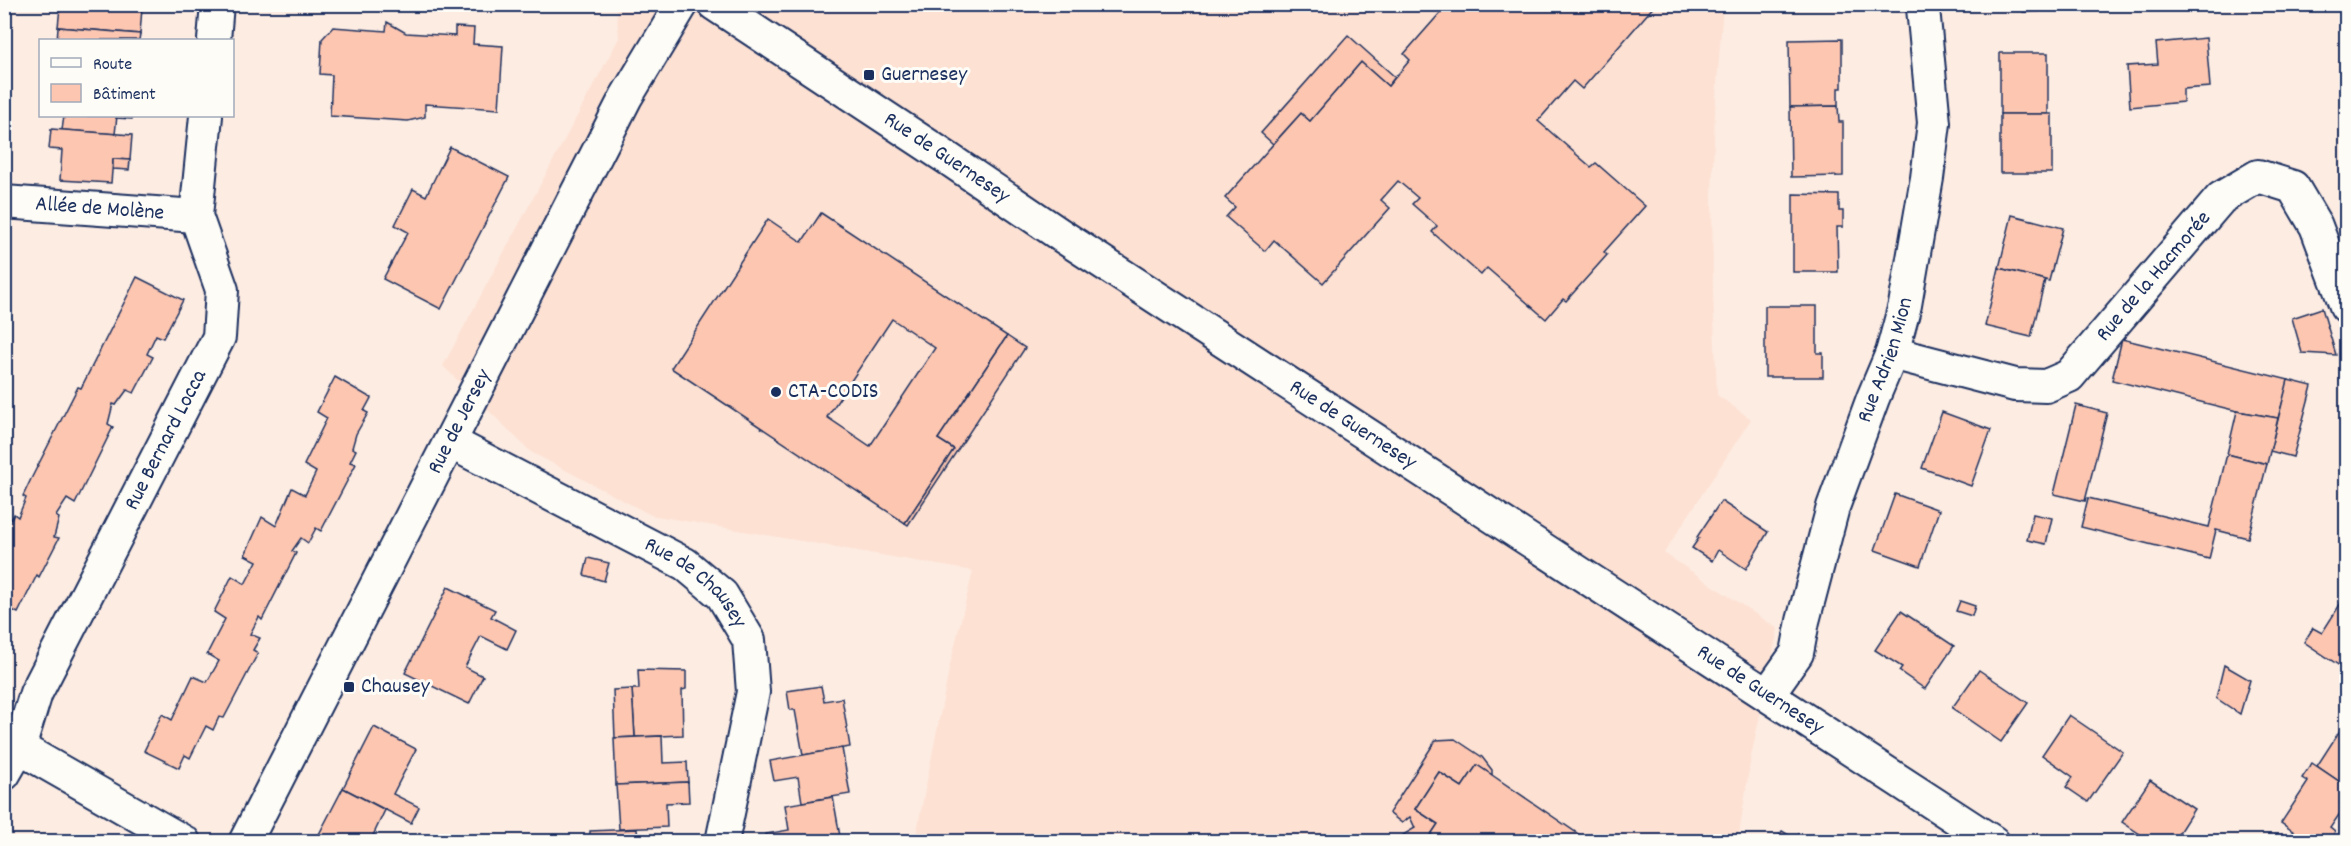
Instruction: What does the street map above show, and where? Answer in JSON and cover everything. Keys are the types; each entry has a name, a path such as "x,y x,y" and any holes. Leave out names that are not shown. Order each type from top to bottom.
{"street":[{"path":"214,39 217,4"},
{"name":"Rue de Jersey","path":"245,842 626,97 682,4"},
{"name":"Rue de Guernesey","path":"714,4 1062,236 1993,842"},
{"name":"Rue Adrien Mion","path":"1768,694 1797,654 1803,621 1833,507 1892,353 1905,305 1934,123 1923,8"},
{"name":"Rue Bernard Locca","path":"9,754 36,693 219,337 222,290 196,216 206,117"},
{"name":"Rue de la Hacmorée","path":"1892,353 2015,385 2046,386 2069,376 2221,198 2259,176 2293,187 2316,226 2346,306"},
{"name":"Allée de Molène","path":"4,202 196,216"},
{"name":"Rue de Chausey","path":"450,442 685,564 722,595 749,640 753,692 722,842"},
{"path":"9,754 184,842"}],"shaded area":[{"path":"616,5 1723,5 1715,110 1712,194 1717,395 1751,419 1664,553 1778,629 1751,757 1738,841 915,841 950,665 973,571 651,515 531,452 443,366 619,38"}],"building":[{"path":"73,4 126,4 125,7 142,8 140,34 58,27 60,7 73,8"},
{"path":"126,4 142,4 142,8 125,7"},
{"path":"1448,4 1656,4 1582,89 1573,81 1538,121 1591,167 1596,163 1645,206 1604,252 1607,255 1566,301 1563,299 1546,319 1487,268 1481,275 1432,232 1437,226 1412,204 1418,198 1398,181 1381,200 1390,208 1323,283 1274,240 1265,251 1226,217 1235,207 1225,198 1301,113 1310,121 1361,62 1388,86 1410,60 1404,54"},
{"path":"2022,4 2067,4 2067,10 2023,12"},
{"path":"387,22 406,33 455,36 455,27 474,28 473,44 503,46 499,109 425,104 425,117 408,121 330,116 332,75 320,74 322,39 333,27 386,31"},
{"path":"58,27 140,34 139,39 57,39"},
{"path":"1348,35 1395,77 1388,86 1361,62 1310,121 1301,113 1273,144 1261,133"},
{"path":"2206,38 2210,87 2183,89 2183,102 2130,107 2127,66 2158,64 2156,43"},
{"path":"1842,39 1842,88 1838,88 1838,106 1790,107 1789,40"},
{"path":"2000,53 2048,53 2048,114 2000,114"},
{"path":"1838,106 1839,122 1843,122 1843,176 1791,177 1790,107"},
{"path":"2000,114 2052,114 2052,173 2000,173"},
{"path":"64,117 117,117 115,134 62,130"},
{"path":"116,117 133,117 132,119"},
{"path":"51,129 132,135 130,160 113,159 111,183 60,180 62,150 49,149"},
{"path":"450,147 509,177 441,309 383,279 408,232 395,225 413,189 426,196"},
{"path":"113,159 130,160 129,170 113,169"},
{"path":"1793,194 1839,195 1839,211 1843,211 1843,227 1837,227 1838,272 1793,272"},
{"name":"CTA-CODIS","path":"821,213 1007,336 938,439 954,449 905,523 671,368 768,219 802,242","holes":["892,319 935,348 870,446 827,417"]},
{"path":"2012,215 2063,228 2049,281 1999,268"},
{"path":"1999,268 2045,280 2031,337 1985,326"},
{"path":"137,277 183,300 163,338 156,335 147,354 153,357 134,393 127,390 116,405 113,404 108,424 113,427 75,504 67,499 56,516 59,518 54,537 59,538 39,577 37,575 18,613 10,609 4,617 4,534 14,514 18,517 26,498 23,496 31,479 78,387 81,388"},
{"path":"1765,306 1817,306 1817,353 1823,353 1823,377 1765,377"},
{"path":"2322,308 2336,355 2302,353 2292,318"},
{"path":"1007,336 1025,348 908,525 905,523 954,449 938,439"},
{"path":"2122,339 2289,380 2278,418 2237,411 2112,380"},
{"path":"335,377 371,398 364,411 368,413 356,434 352,448 356,450 350,462 356,464 321,531 316,528 308,543 301,538 292,551 296,553 262,620 259,617 250,634 260,638 253,650 258,653 224,718 219,717 213,730 206,726 190,758 185,755 179,768 144,751 162,714 172,720 193,676 207,682 219,661 207,654 225,619 214,612 232,576 245,584 257,561 245,555 262,517 276,526 292,488 305,495 316,472 304,465 327,418 317,412"},
{"path":"2288,380 2312,386 2293,457 2270,451"},
{"path":"2076,405 2107,413 2085,501 2054,494"},
{"path":"2237,411 2278,418 2267,464 2227,454"},
{"path":"1942,412 1991,430 1971,486 1922,468"},
{"path":"2227,454 2267,464 2248,538 2216,530 2209,559 2081,527 2088,498 2209,527"},
{"path":"1895,494 1939,510 1920,566 1875,550"},
{"path":"1721,501 1768,532 1746,569 1718,550 1712,561 1692,548"},
{"path":"2033,514 2052,518 2046,544 2027,540"},
{"path":"588,558 609,563 604,581 584,575"},
{"path":"448,587 495,610 491,617 516,630 507,649 481,636 465,667 483,676 469,704 405,673"},
{"path":"2346,595 2346,670 2304,642 2313,628 2322,633"},
{"path":"1960,601 1975,606 1972,616 1956,611"},
{"path":"1901,611 1954,646 1925,689 1899,671 1902,667 1875,650"},
{"path":"2224,665 2250,680 2240,714 2216,698"},
{"path":"638,670 686,671 686,689 682,690 683,735 635,737 632,689 639,689"},
{"path":"1979,670 2028,703 2001,742 1952,708"},
{"path":"821,686 824,701 842,698 850,747 803,755 795,710 790,710 787,691"},
{"path":"632,689 635,737 615,738 613,690"},
{"path":"2069,715 2123,752 2088,802 2066,787 2073,777 2042,755"},
{"path":"2346,721 2346,786 2317,766"},
{"path":"374,727 416,749 393,794 419,807 411,823 343,788"},
{"path":"662,736 663,763 687,762 688,782 616,785 614,738"},
{"path":"1455,739 1482,757 1492,770 1492,775 1477,765 1462,787 1439,772 1415,809 1438,824 1426,842 1413,842 1403,835 1415,828 1410,817 1402,823 1389,813 1436,740"},
{"path":"842,748 850,794 802,802 798,777 774,781 770,761"},
{"path":"2312,763 2346,786 2346,793 2340,803 2345,806 2330,828 2335,832 2329,842 2309,842 2281,823 2308,782 2302,778"},
{"path":"1477,765 1590,842 1426,842 1438,824 1415,809 1439,772 1462,787"},
{"path":"2150,780 2194,809 2173,842 2152,842 2122,822"},
{"path":"688,782 689,802 666,803 667,827 619,829 616,785"},
{"path":"343,788 385,810 370,842 316,840"},
{"path":"833,797 841,842 767,842 766,834 789,830 785,805"},
{"path":"637,829 638,842 590,842 590,831"},
{"path":"1782,831 1795,839 1799,834 1810,842 1775,842"}],"place":[{"name":"Guernesey","path":"869,75"},
{"name":"CTA-CODIS","path":"776,392"},
{"name":"Chausey","path":"349,687"}]}
